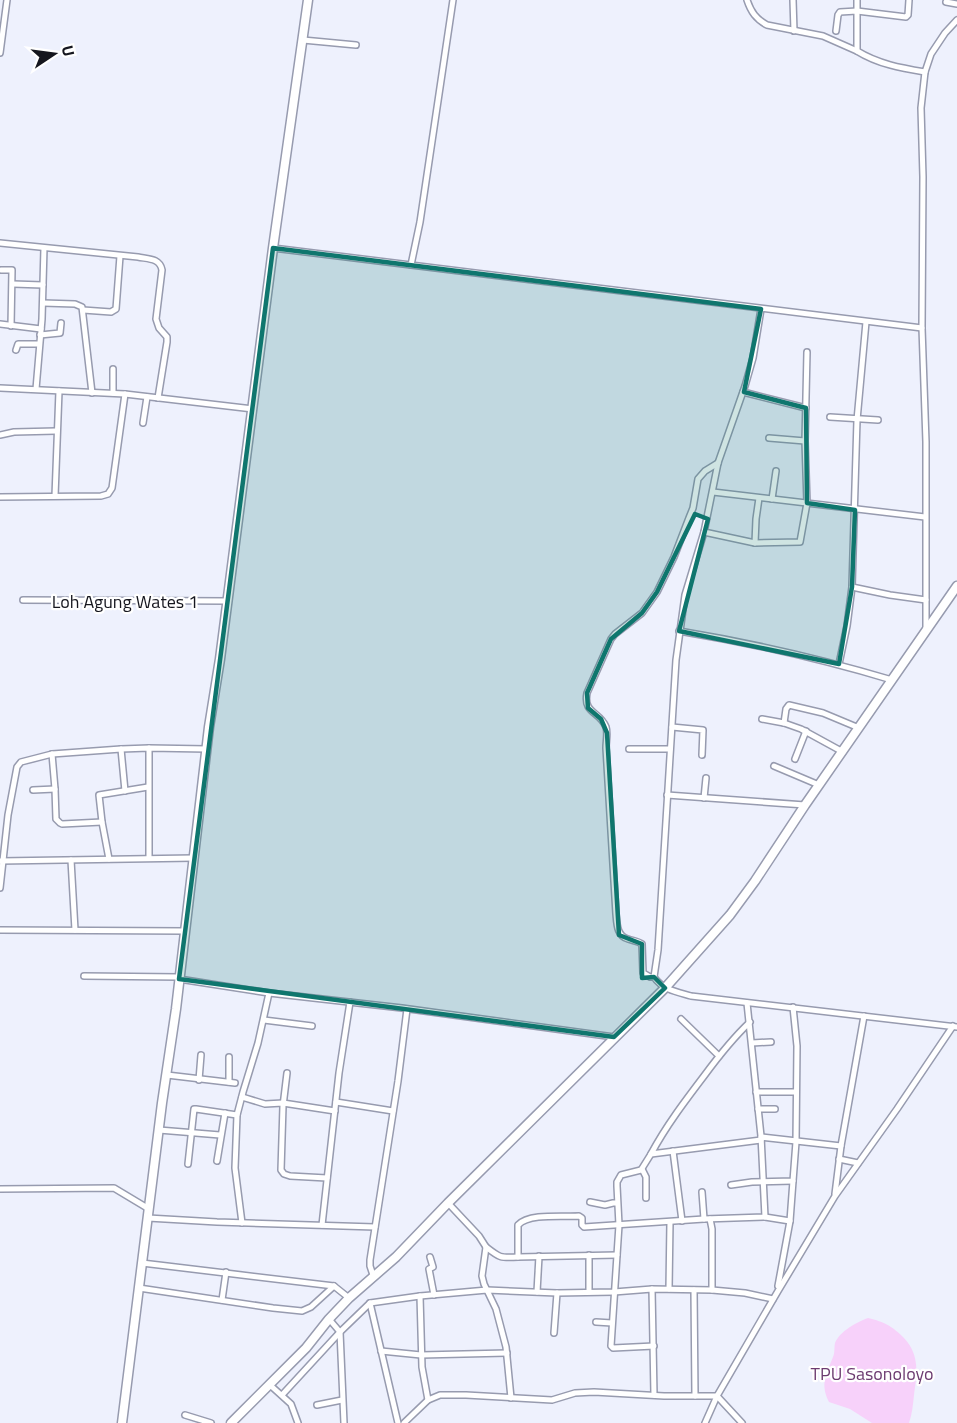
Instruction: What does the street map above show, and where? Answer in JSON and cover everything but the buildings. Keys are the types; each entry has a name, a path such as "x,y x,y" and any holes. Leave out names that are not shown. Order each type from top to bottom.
{"main road":[{"path":"123,1423 207,749 273,248 309,0"},
{"path":"231,1423 271,1386 306,1348 335,1327 349,1298 396,1257 614,1037 666,988 737,906 957,586"}],"street":[{"path":"0,53 2,14 7,0"},
{"path":"411,265 424,200 453,0"},
{"path":"747,0 750,9 759,20 767,25 823,36 895,67 925,72"},
{"path":"793,0 794,31"},
{"path":"857,0 857,51"},
{"path":"836,31 838,13 857,11 906,17 909,0"},
{"path":"946,2 957,4"},
{"path":"926,632 920,120 925,72 935,47 957,20"},
{"path":"303,40 356,45"},
{"path":"0,243 157,261 162,270 156,319 168,342 158,398"},
{"path":"36,389 43,303 44,248"},
{"path":"273,248 922,328"},
{"path":"83,310 111,312 116,309 120,256"},
{"path":"1,270 12,270 11,326"},
{"path":"13,284 43,285"},
{"path":"43,303 81,305 92,393"},
{"path":"705,1423 717,1396 835,1196 955,1027 692,996 666,988 654,977 658,950 679,631 685,595 704,532 718,464 753,357 761,309"},
{"path":"839,664 852,586 857,420 866,322"},
{"path":"0,324 58,334 61,330 61,323"},
{"path":"16,350 18,344 39,344"},
{"path":"704,532 755,543 800,542 807,503 805,441 807,352"},
{"path":"113,369 113,393"},
{"path":"0,388 113,393 253,409"},
{"path":"55,496 59,391"},
{"path":"743,392 806,408"},
{"path":"0,497 101,496 108,494 125,394"},
{"path":"143,423 147,397"},
{"path":"830,417 878,420"},
{"path":"0,435 14,432 57,431"},
{"path":"769,438 805,441"},
{"path":"654,977 643,973 642,944 626,939 619,931 616,914 607,733 601,719 588,708 586,699 611,639 642,613 657,592 674,557 693,508 698,479 705,471 718,464"},
{"path":"772,499 776,471"},
{"path":"713,492 925,518"},
{"path":"755,543 759,498"},
{"path":"852,586 926,600"},
{"name":"Loh Agung Wates 1","path":"23,600 228,601"},
{"path":"679,631 753,644 839,664 892,680"},
{"path":"784,723 786,709 789,705 823,713 859,728"},
{"path":"762,719 784,723 843,752"},
{"path":"672,727 703,730 702,755"},
{"path":"795,759 806,732"},
{"path":"148,748 149,858"},
{"path":"0,888 8,815 18,764 27,759 52,754 148,748 207,749"},
{"path":"629,749 670,748"},
{"path":"121,749 125,791"},
{"path":"52,754 56,819 60,824 102,822"},
{"path":"774,766 819,785"},
{"path":"704,798 706,778"},
{"path":"110,859 99,795 148,787"},
{"path":"33,790 55,789"},
{"path":"667,795 805,805"},
{"path":"2,861 194,858"},
{"path":"71,860 75,930"},
{"path":"0,930 185,931"},
{"path":"84,976 179,978 269,993 614,1037"},
{"path":"242,1223 236,1175 237,1115 264,1020 269,993"},
{"path":"322,1225 339,1073 350,1002"},
{"path":"747,1003 761,1139 765,1217"},
{"path":"778,1291 790,1221 796,1142 796,1046 793,1007"},
{"path":"373,1275 370,1260 407,1009"},
{"path":"835,1196 841,1146 864,1016"},
{"path":"681,1019 719,1056"},
{"path":"264,1020 312,1026"},
{"path":"654,1346 612,1348 611,1346 620,1225 617,1203 619,1178 621,1175 640,1171 670,1122 719,1056 750,1022"},
{"path":"752,1043 771,1042"},
{"path":"199,1080 201,1055"},
{"path":"167,1075 232,1082 229,1057"},
{"path":"287,1073 283,1103 281,1164 283,1173 290,1176 327,1178"},
{"path":"756,1092 795,1092"},
{"path":"242,1097 265,1104 283,1103 335,1111"},
{"path":"336,1102 393,1111"},
{"path":"188,1164 194,1109 237,1115"},
{"path":"758,1109 776,1109"},
{"path":"217,1161 225,1113"},
{"path":"159,1130 220,1135"},
{"path":"651,1154 761,1139 782,1139 841,1146"},
{"path":"673,1151 682,1221"},
{"path":"839,1159 858,1163"},
{"path":"642,1168 646,1178 646,1198"},
{"path":"731,1185 793,1181"},
{"path":"0,1189 114,1188 148,1213 242,1223 375,1227"},
{"path":"702,1192 711,1229 712,1290"},
{"path":"590,1202 605,1205 617,1203"},
{"path":"449,1204 479,1236 486,1247 499,1257 617,1255"},
{"path":"518,1257 518,1225 541,1217 579,1216 582,1218 584,1227 765,1217 790,1221"},
{"path":"669,1289 670,1222"},
{"path":"486,1247 482,1276 496,1309 507,1353 511,1398"},
{"path":"537,1292 539,1256"},
{"path":"589,1256 589,1292"},
{"path":"430,1257 433,1268 429,1269 434,1295"},
{"path":"142,1263 334,1287 349,1298"},
{"path":"222,1300 226,1272"},
{"path":"139,1288 303,1311 311,1308 334,1287"},
{"path":"282,1395 335,1327 370,1303 487,1290 558,1293 652,1289 712,1290 756,1294 773,1299"},
{"path":"652,1289 654,1395"},
{"path":"694,1290 695,1396"},
{"path":"554,1333 558,1293"},
{"path":"420,1296 421,1355 428,1400"},
{"path":"370,1303 398,1423"},
{"path":"596,1322 612,1323"},
{"path":"335,1327 344,1423"},
{"path":"381,1351 421,1355 507,1353"},
{"path":"271,1386 291,1404 297,1423"},
{"path":"404,1423 428,1400 440,1395 552,1400 575,1393 594,1392 717,1396 742,1423"},
{"path":"317,1405 342,1400"},
{"path":"185,1415 211,1423"}],"highlighted area":[{"path":"273,248 761,309 744,392 806,408 807,503 855,510 852,587 839,664 679,631 708,519 695,514 657,592 642,613 611,639 587,693 588,708 601,719 607,733 619,935 642,944 642,978 654,977 665,988 614,1037 179,979"}],"green space":[{"name":"TPU Sasonoloyo","path":"868,1318 892,1327 913,1351 916,1372 909,1423 872,1423 850,1409 829,1402 826,1396 824,1385 837,1339 845,1331"}]}
